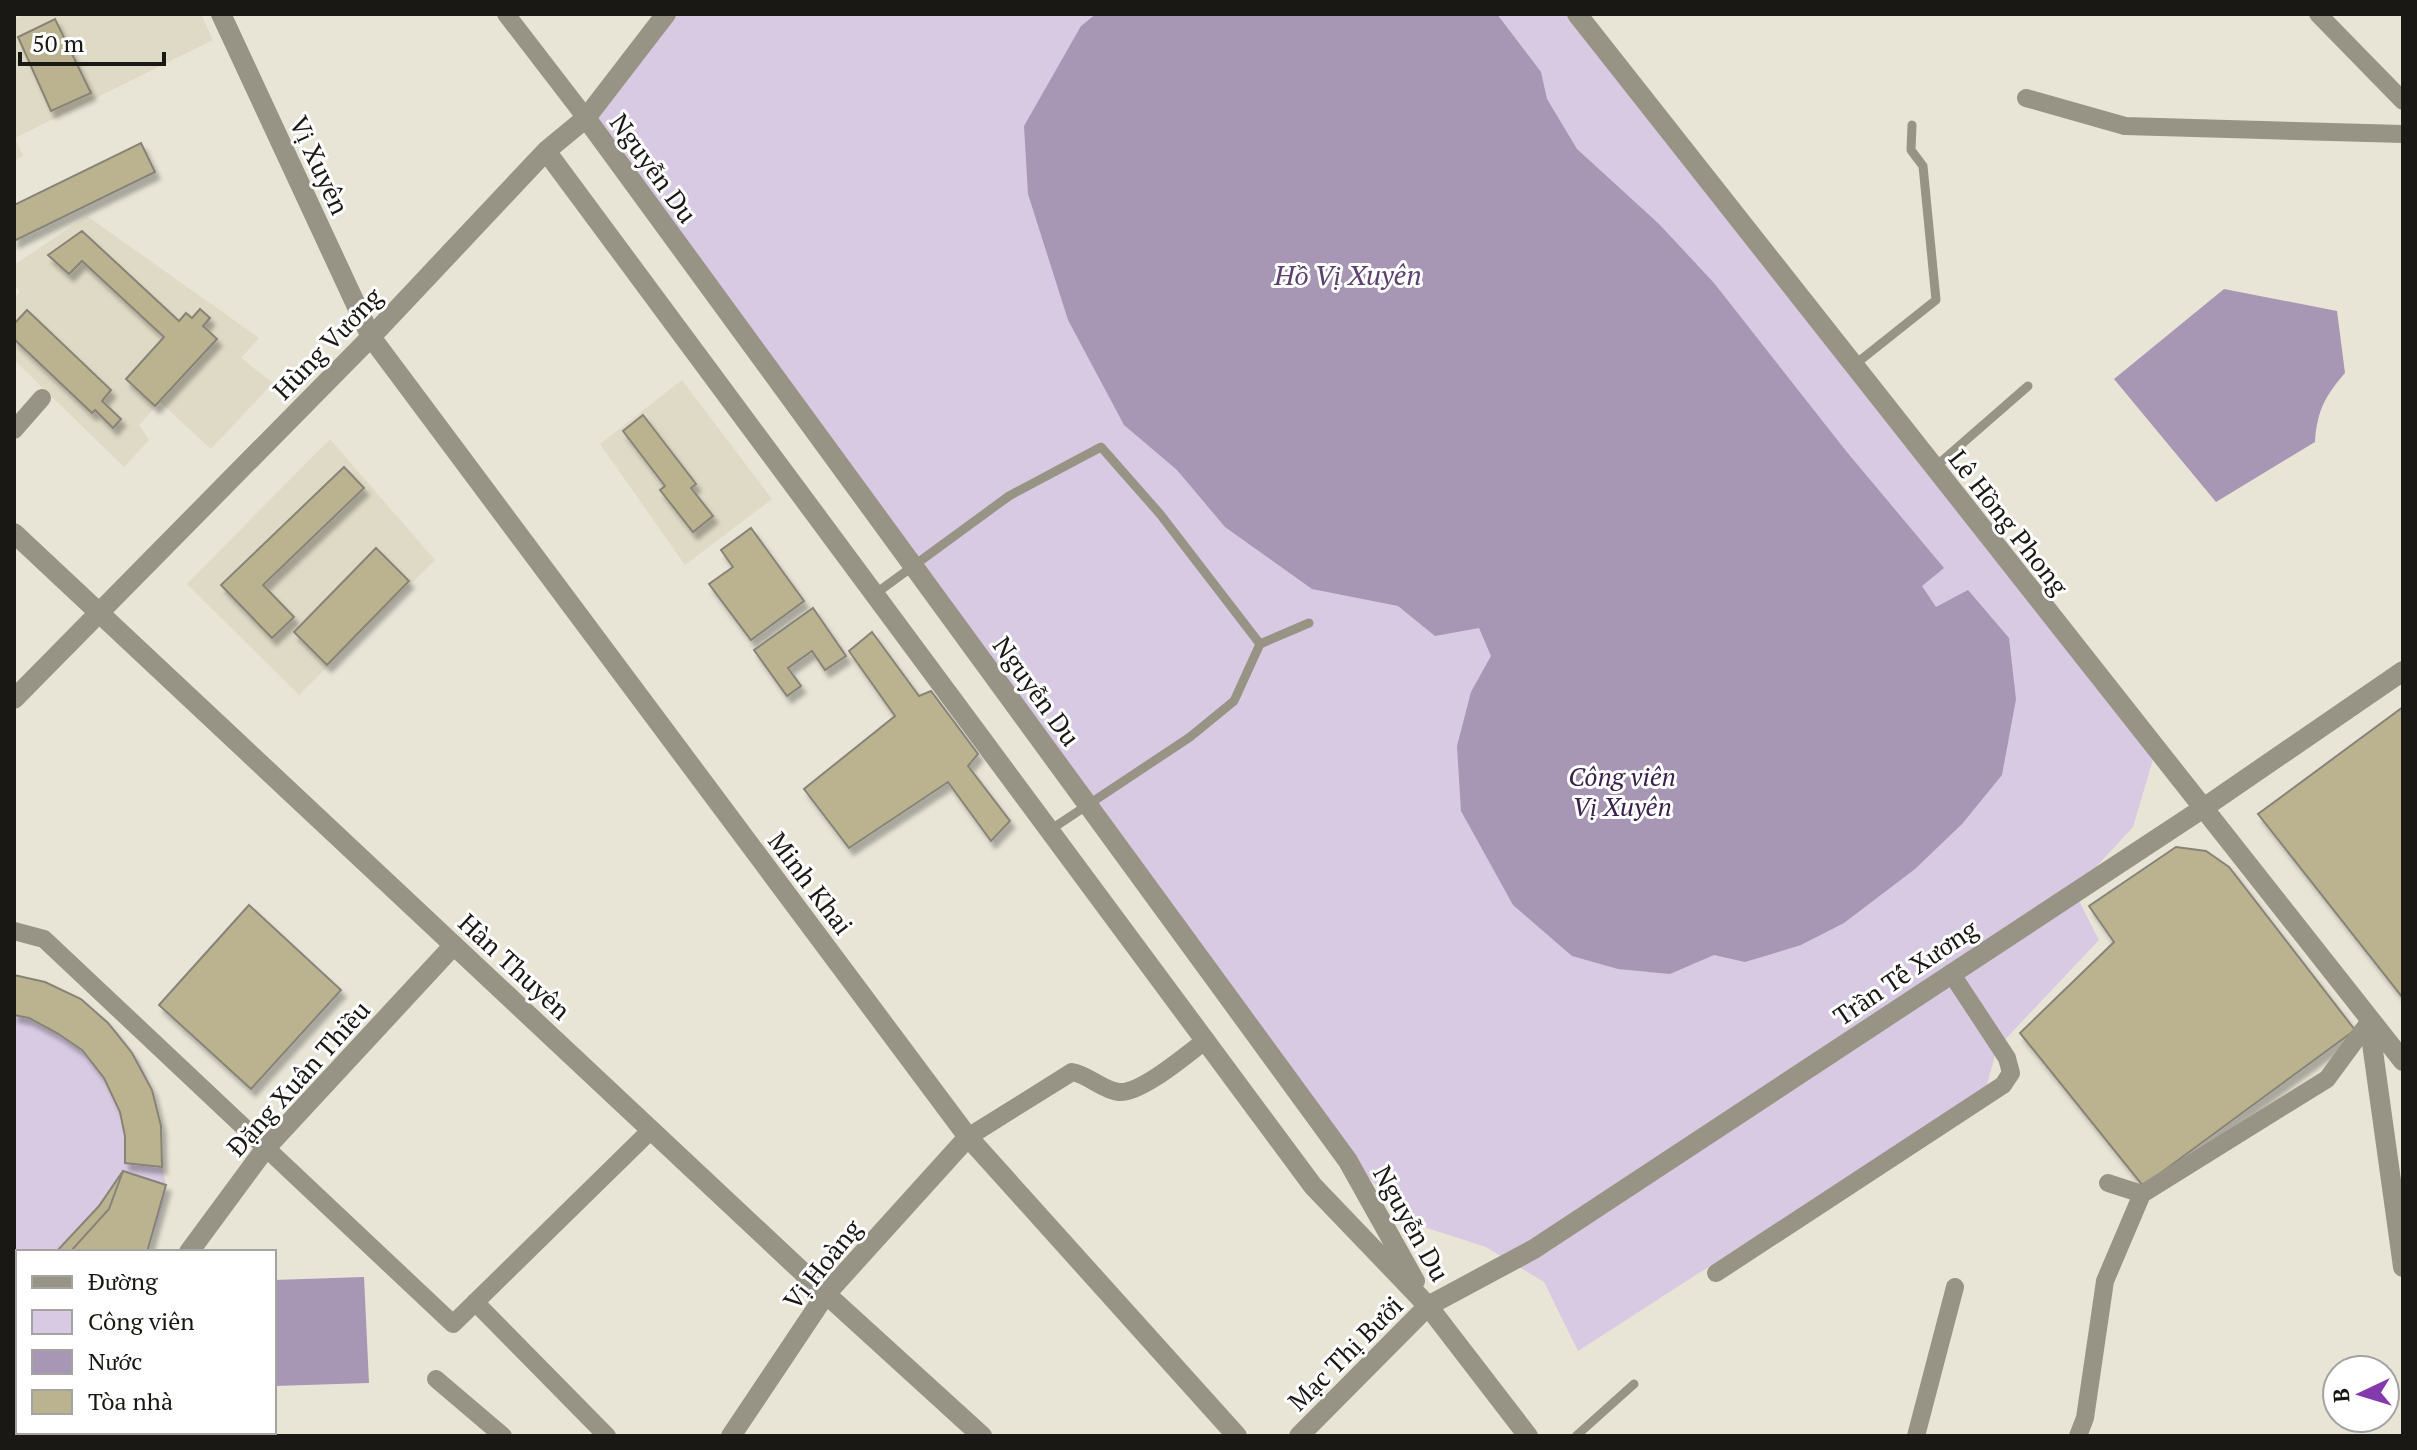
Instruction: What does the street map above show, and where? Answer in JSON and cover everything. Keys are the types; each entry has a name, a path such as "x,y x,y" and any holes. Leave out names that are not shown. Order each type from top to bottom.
{"street":[{"name":"Vị Xuyên","path":"221,14 371,337"},
{"path":"506,14 586,118"},
{"name":"Hùng Vương","path":"14,699 371,337 546,151 586,118 666,14"},
{"name":"Lê Hồng Phong","path":"1577,14 2369,1022 2403,1061"},
{"path":"2318,14 2403,101"},
{"path":"2026,98 2125,126 2403,134"},
{"name":"Nguyễn Du","path":"586,118 1348,1161 1428,1306"},
{"name":"Nguyễn Du","path":"546,151 1313,1186 1428,1306 1528,1436"},
{"name":"Minh Khai","path":"371,337 968,1137 1237,1436"},
{"path":"14,430 42,398"},
{"name":"Hàn Thuyên","path":"14,533 826,1294 982,1436"},
{"name":"Trần Tế Xương","path":"1428,1306 1534,1249 2202,809 2403,671"},
{"path":"14,931 44,939 453,1324 651,1130"},
{"name":"Đặng Xuân Thiều","path":"190,1250 265,1149 454,945"},
{"path":"1716,1273 2003,1085 2011,1073 2007,1058 1951,973"},
{"path":"2078,1436 2085,1418 2105,1281 2142,1194 2327,1079 2369,1022"},
{"path":"2369,1022 2403,1267"},
{"path":"968,1137 1072,1072 1087,1075 1118,1092 1135,1090 1206,1040"},
{"name":"Vị Hoàng","path":"731,1436 826,1294 968,1137"},
{"path":"2108,1183 2142,1194"},
{"path":"1916,1436 1955,1287"},
{"path":"475,1302 607,1436"},
{"name":"Mạc Thị Bưởi","path":"1299,1436 1428,1306"},
{"path":"436,1379 503,1436"}],"lane":[{"path":"1853,366 1936,300 1923,166 1911,150 1912,125"},
{"path":"1934,468 2028,386"},
{"path":"875,594 1009,496 1101,447 1160,514 1260,644"},
{"path":"1050,830 1190,737 1234,701 1260,644 1309,623"},
{"path":"1576,1436 1634,1384"}],"shaded area":[{"path":"29,14 201,14 213,40 15,138 23,156 14,161 14,19"},
{"path":"87,216 259,338 241,358 273,383 211,449 160,402 139,425 149,440 124,467 14,360 14,299 20,291 14,286 14,265"},
{"path":"682,380 772,499 685,565 600,444"},
{"path":"330,439 435,560 299,695 187,584"}],"green space":[{"name":"Công viên Vị Xuyên","path":"666,14 1573,14 2154,756 2133,827 2074,891 2099,940 1997,1048 1986,1088 1578,1351 1544,1282 1486,1247 1427,1228 1348,1161 586,118"},
{"path":"14,975 59,988 80,1000 116,1030 131,1049 155,1100 166,1188 148,1250 16,1250 14,1424"}],"water":[{"name":"Hồ Vị Xuyên","path":"1096,14 1497,14 1541,72 1547,99 1577,149 1659,224 1714,283 1846,451 1944,568 1922,586 1936,607 1968,590 2009,638 2016,699 2002,775 1962,824 1915,869 1844,923 1801,945 1745,962 1714,955 1670,974 1618,969 1572,956 1513,905 1461,811 1457,746 1471,692 1491,656 1479,628 1435,636 1398,606 1312,589 1225,527 1177,470 1124,425 1068,320 1028,194 1024,126 1081,26"},
{"path":"2224,289 2337,311 2345,373 2323,404 2315,442 2216,502 2114,379"},
{"path":"364,1277 369,1383 276,1386 276,1280"}],"building":[{"path":"55,19 91,93 51,111 18,37"},
{"path":"141,143 155,172 14,241 14,205"},
{"path":"82,231 179,321 186,313 192,318 200,309 210,318 203,326 217,339 155,406 126,379 164,337 82,261 69,274 48,255"},
{"path":"27,310 111,390 102,401 121,419 113,428 95,410 92,413 14,339 14,324"},
{"path":"643,415 696,484 691,488 713,516 693,532 660,490 665,486 623,431"},
{"path":"344,467 364,488 263,585 294,617 272,638 221,585"},
{"path":"751,528 804,601 751,640 709,584 733,567 721,550"},
{"path":"376,548 409,581 327,665 294,632"},
{"path":"813,608 846,656 825,670 812,651 788,668 801,686 787,696 754,650"},
{"path":"872,632 919,696 931,691 978,754 968,766 1010,821 991,841 948,782 849,848 804,789 895,716 849,651"},
{"path":"2403,707 2403,998 2258,814"},
{"path":"2176,847 2206,851 2229,867 2355,1030 2143,1186 2020,1033 2114,942 2089,906"},
{"path":"249,905 341,990 251,1089 159,1005"},
{"path":"14,975 45,982 81,999 108,1023 132,1053 152,1090 161,1126 162,1167 125,1163 125,1136 120,1112 104,1078 82,1050 29,1018 14,1015"},
{"path":"123,1171 166,1185 148,1250 72,1250 109,1209"},
{"path":"123,1171 166,1185 148,1250 58,1250 99,1206"},
{"path":"16,1295 14,1424 14,1297"},
{"path":"16,1312 14,1424 14,1314"}]}
